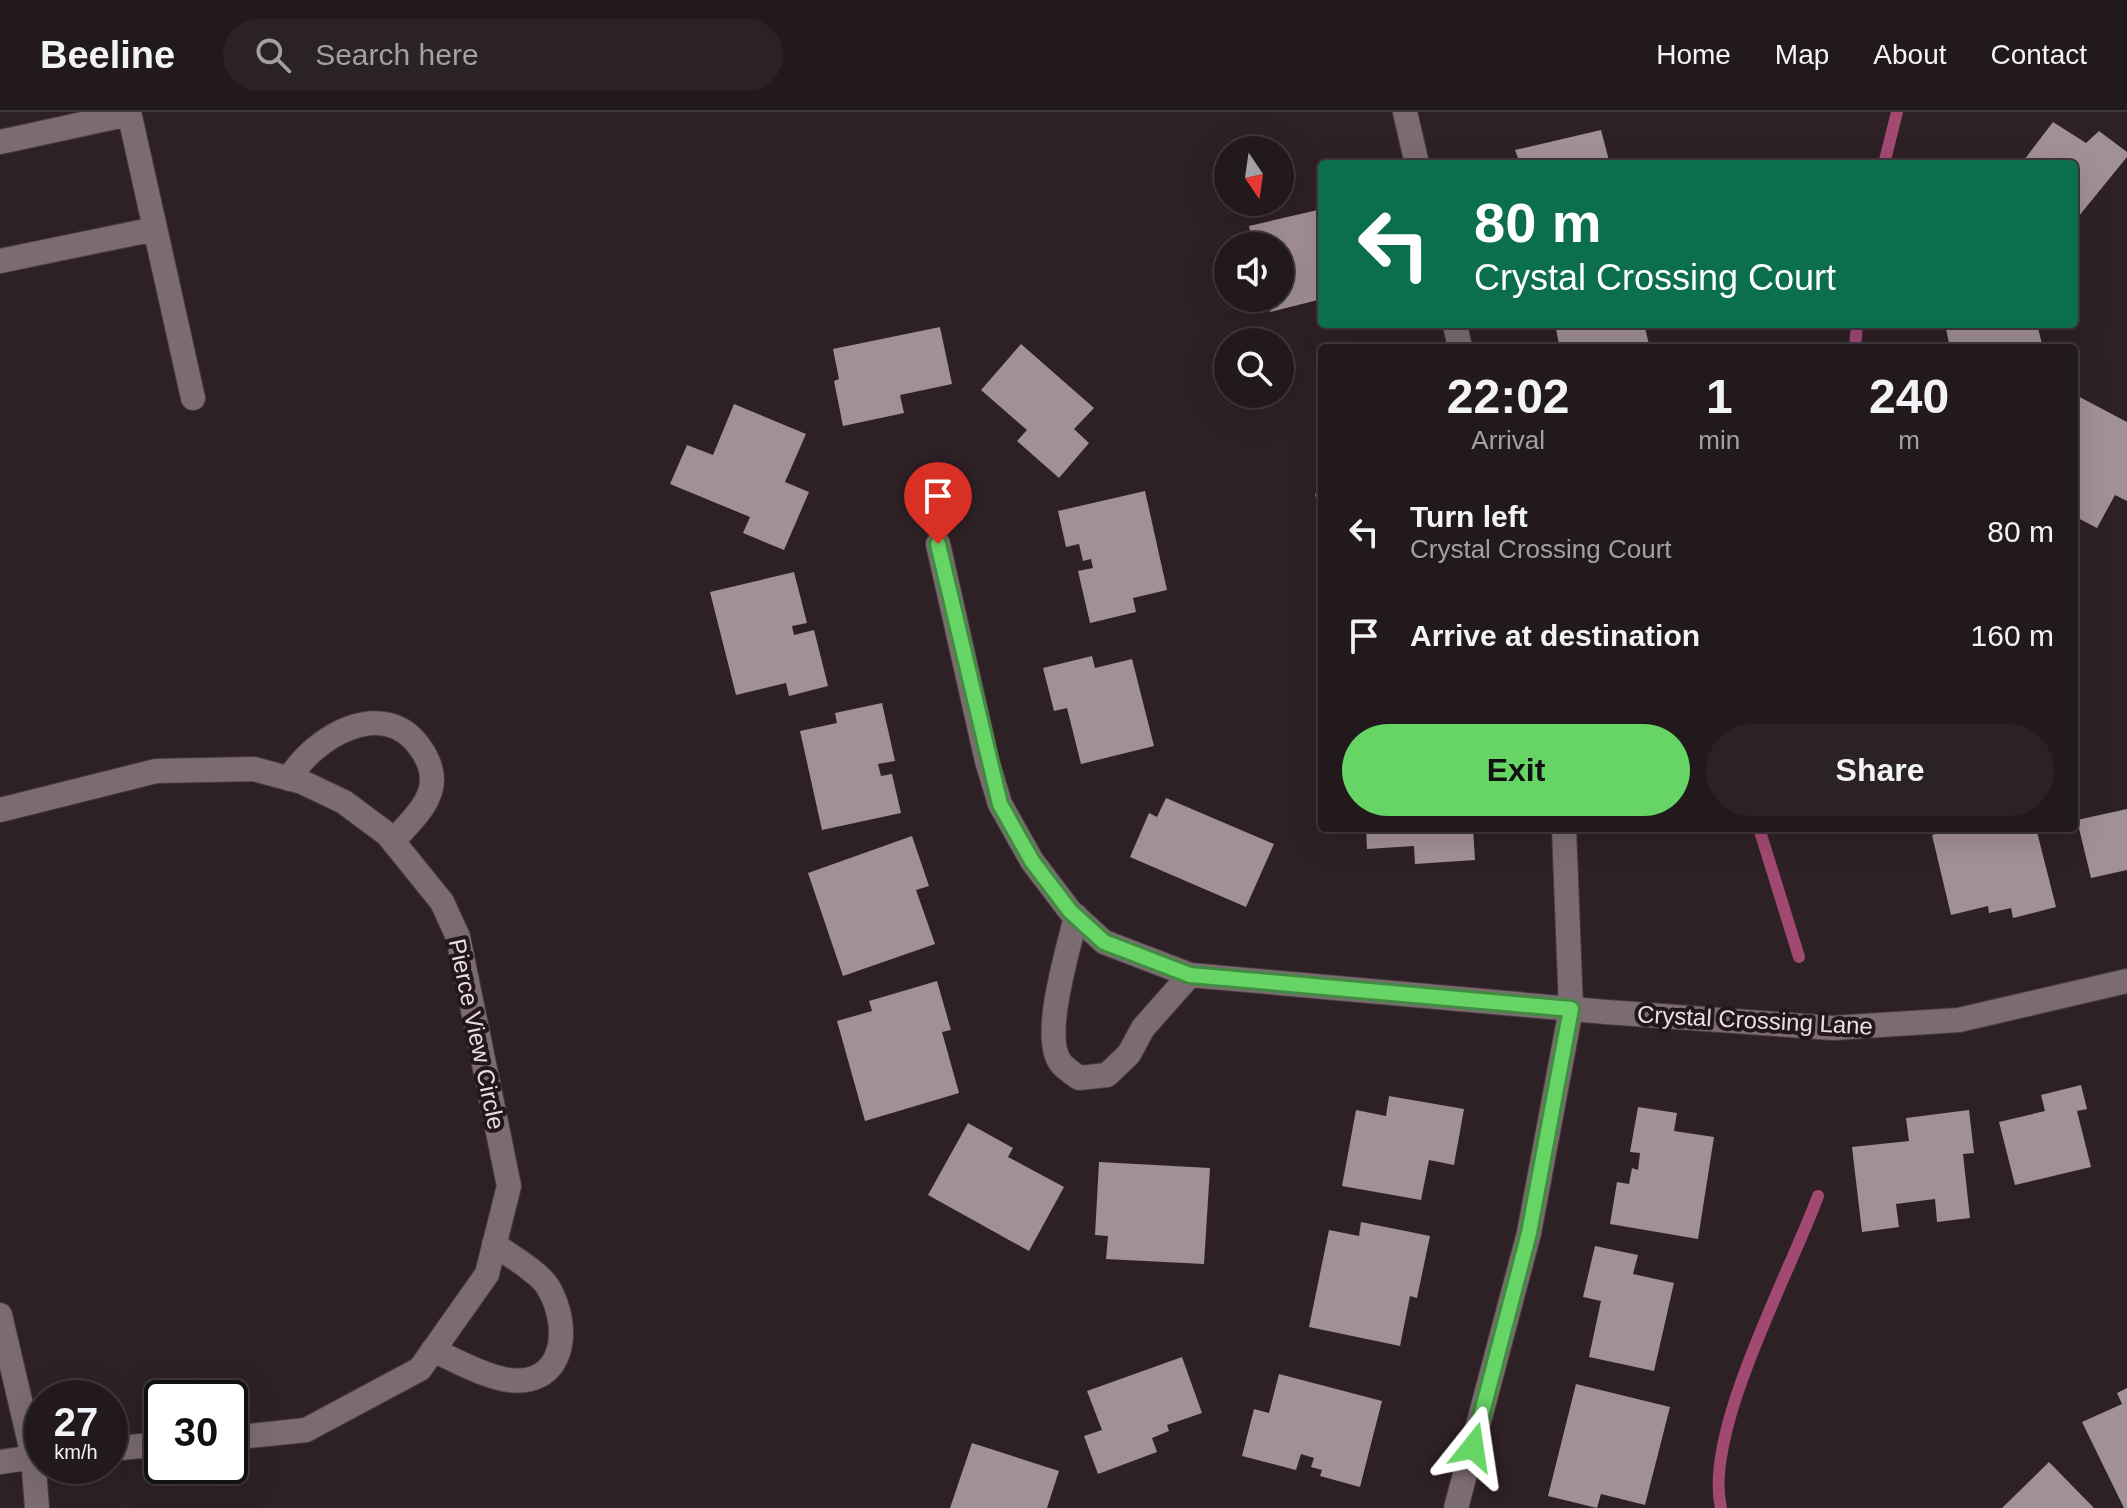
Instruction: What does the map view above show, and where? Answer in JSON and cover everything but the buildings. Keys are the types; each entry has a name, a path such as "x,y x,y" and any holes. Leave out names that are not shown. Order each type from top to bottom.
{"street":[{"path":"1405,112 1416,160"},
{"path":"0,142 129,113 193,398"},
{"path":"0,261 155,229"},
{"name":"Crystal Crossing Lane","path":"938,544 1000,804 1032,861 1076,916 1104,942 1190,975 1771,1025 1894,1025 1959,1020 2127,981"},
{"path":"289,779 298,763 319,743 354,726 386,721 411,734 426,755 432,781 420,810 393,841"},
{"name":"Pierce View Circle","path":"0,810 156,771 254,769 289,779 344,802 393,841 442,902 458,937 509,1186 487,1274 420,1369 306,1430 248,1436"},
{"path":"1456,1508 1529,1233 1571,1009 1564,832"},
{"path":"1076,916 1055,1009 1054,1036 1059,1061 1079,1078 1107,1075 1129,1054 1143,1028 1190,975"},
{"path":"433,1350 504,1379 538,1377 557,1360 563,1323 547,1284 494,1244"},
{"path":"0,1315 24,1406"},
{"path":"0,1462 24,1458"},
{"path":"37,1484 37,1508"}],"waterway":[{"path":"1885,160 1897,112"},
{"path":"1855,344 1857,328"},
{"path":"1760,832 1799,957"},
{"path":"1721,1508 1719,1476 1736,1396 1818,1196"}],"route":[{"path":"938,544 987,761 1000,804 1032,861 1070,911 1104,942 1190,975 1571,1009 1529,1233 1473,1447"}]}
